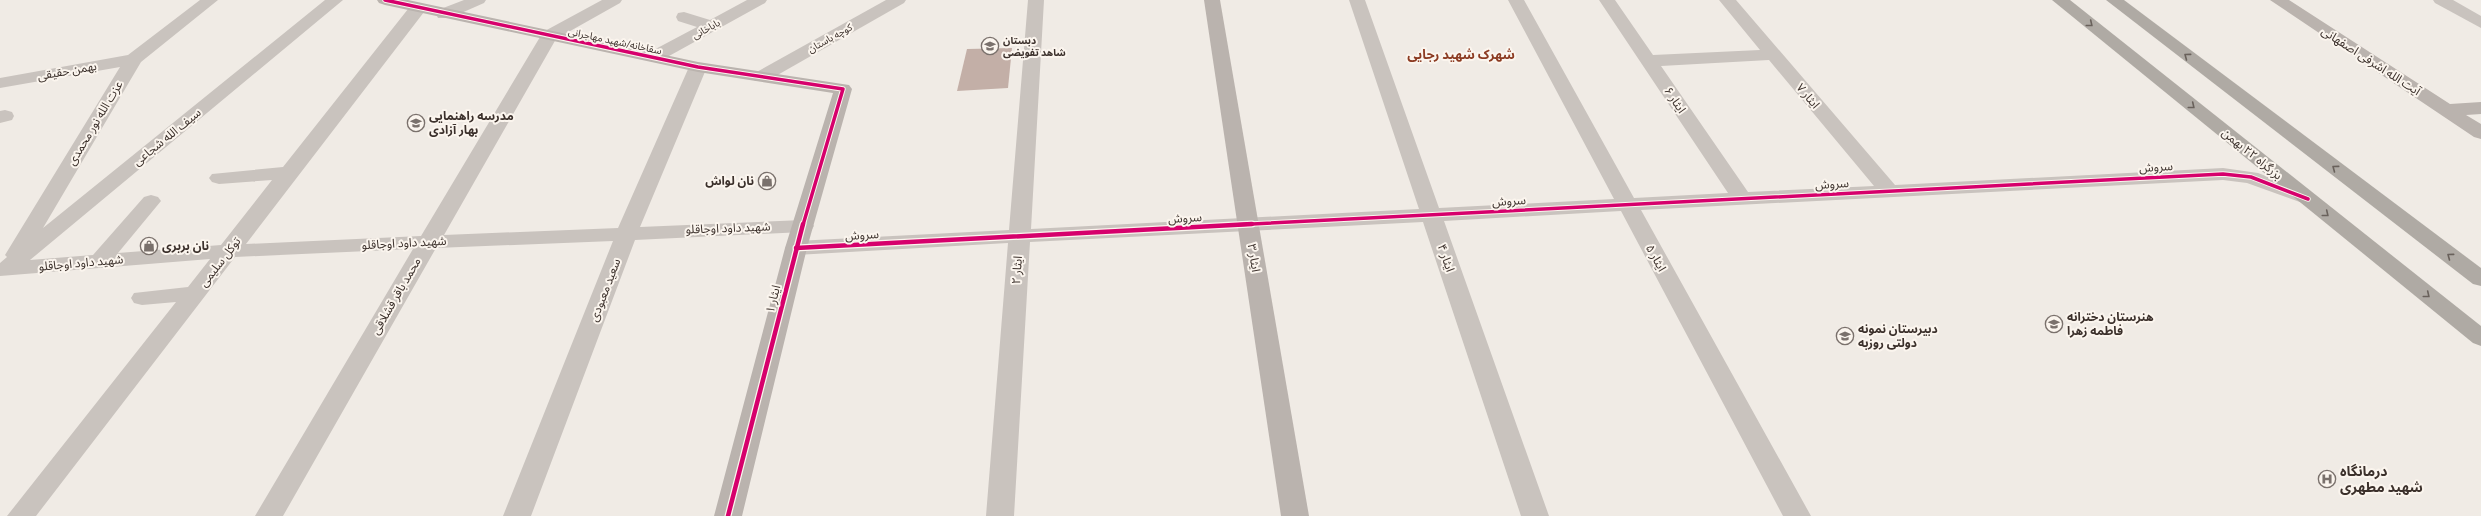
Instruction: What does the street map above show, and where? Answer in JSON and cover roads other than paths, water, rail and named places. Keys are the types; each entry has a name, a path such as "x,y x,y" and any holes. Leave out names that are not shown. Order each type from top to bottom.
{"highway":[{"name":"بزرگراه ۲۲ بهمن","path":"2060,0 2481,338"},
{"path":"2114,0 2481,279"}],"street":[{"name":"عزت الله نور محمدی","path":"3,272 134,59 210,0"},
{"name":"سیف الله شجاعی","path":"3,272 335,0"},
{"name":"سقاخانه/شهید مهاجرانی","path":"385,0 444,14 698,67 843,89"},
{"path":"444,14 478,0"},
{"path":"549,36 614,0"},
{"name":"باباخانی","path":"654,57 757,0"},
{"name":"کوچه باستان","path":"761,76 898,0"},
{"name":"ایثار ۲","path":"1000,516 1036,0"},
{"name":"ایثار ۳","path":"1212,0 1295,516"},
{"name":"ایثار ۴","path":"1357,0 1535,516"},
{"name":"ایثار ۵","path":"1516,0 1797,516"},
{"name":"ایثار ۶","path":"1607,0 1742,199"},
{"name":"ایثار ۷","path":"1728,0 1889,191"},
{"name":"آیت الله اشرفی اصفهانی","path":"2278,0 2481,133"},
{"path":"2441,0 2481,23"},
{"name":"توکل سلیمی","path":"20,516 418,8"},
{"path":"684,17 711,26"},
{"name":"محمد باقر قشلاقی","path":"269,516 549,36"},
{"path":"1648,61 1774,55"},
{"name":"بهمن حقیقی","path":"0,84 134,59"},
{"name":"سعید معبودی","path":"517,516 628,232 698,67"},
{"name":"ایثار ۱","path":"728,516 796,248 843,89"},
{"path":"2446,110 2481,108"},
{"path":"2223,174 2247,167 2256,157"},
{"path":"219,178 289,173"},
{"path":"2223,174 2251,177 2308,199"},
{"name":"سروش","path":"796,248 2223,174"},
{"path":"100,261 151,201"},
{"name":"شهید داود اوجاقلو","path":"3,272 100,261 228,251 628,232 803,226"},
{"path":"142,298 195,293"}],"place":[{"name":"دبستان شاهد تفویضی","path":"990,46"},
{"name":"مدرسه راهنمایی بهار آزادی","path":"416,123"},
{"name":"نان لواش","path":"767,181"},
{"name":"نان بربری","path":"149,246"},
{"name":"هنرستان دخترانه فاطمه زهرا","path":"2054,324"},
{"name":"دبیرستان نمونه دولتی روزبه","path":"1845,336"},
{"name":"درمانگاه شهید مطهری","path":"2327,479"}],"district":[{"name":"شهرک شهید رجایی","path":"1461,54"}]}
